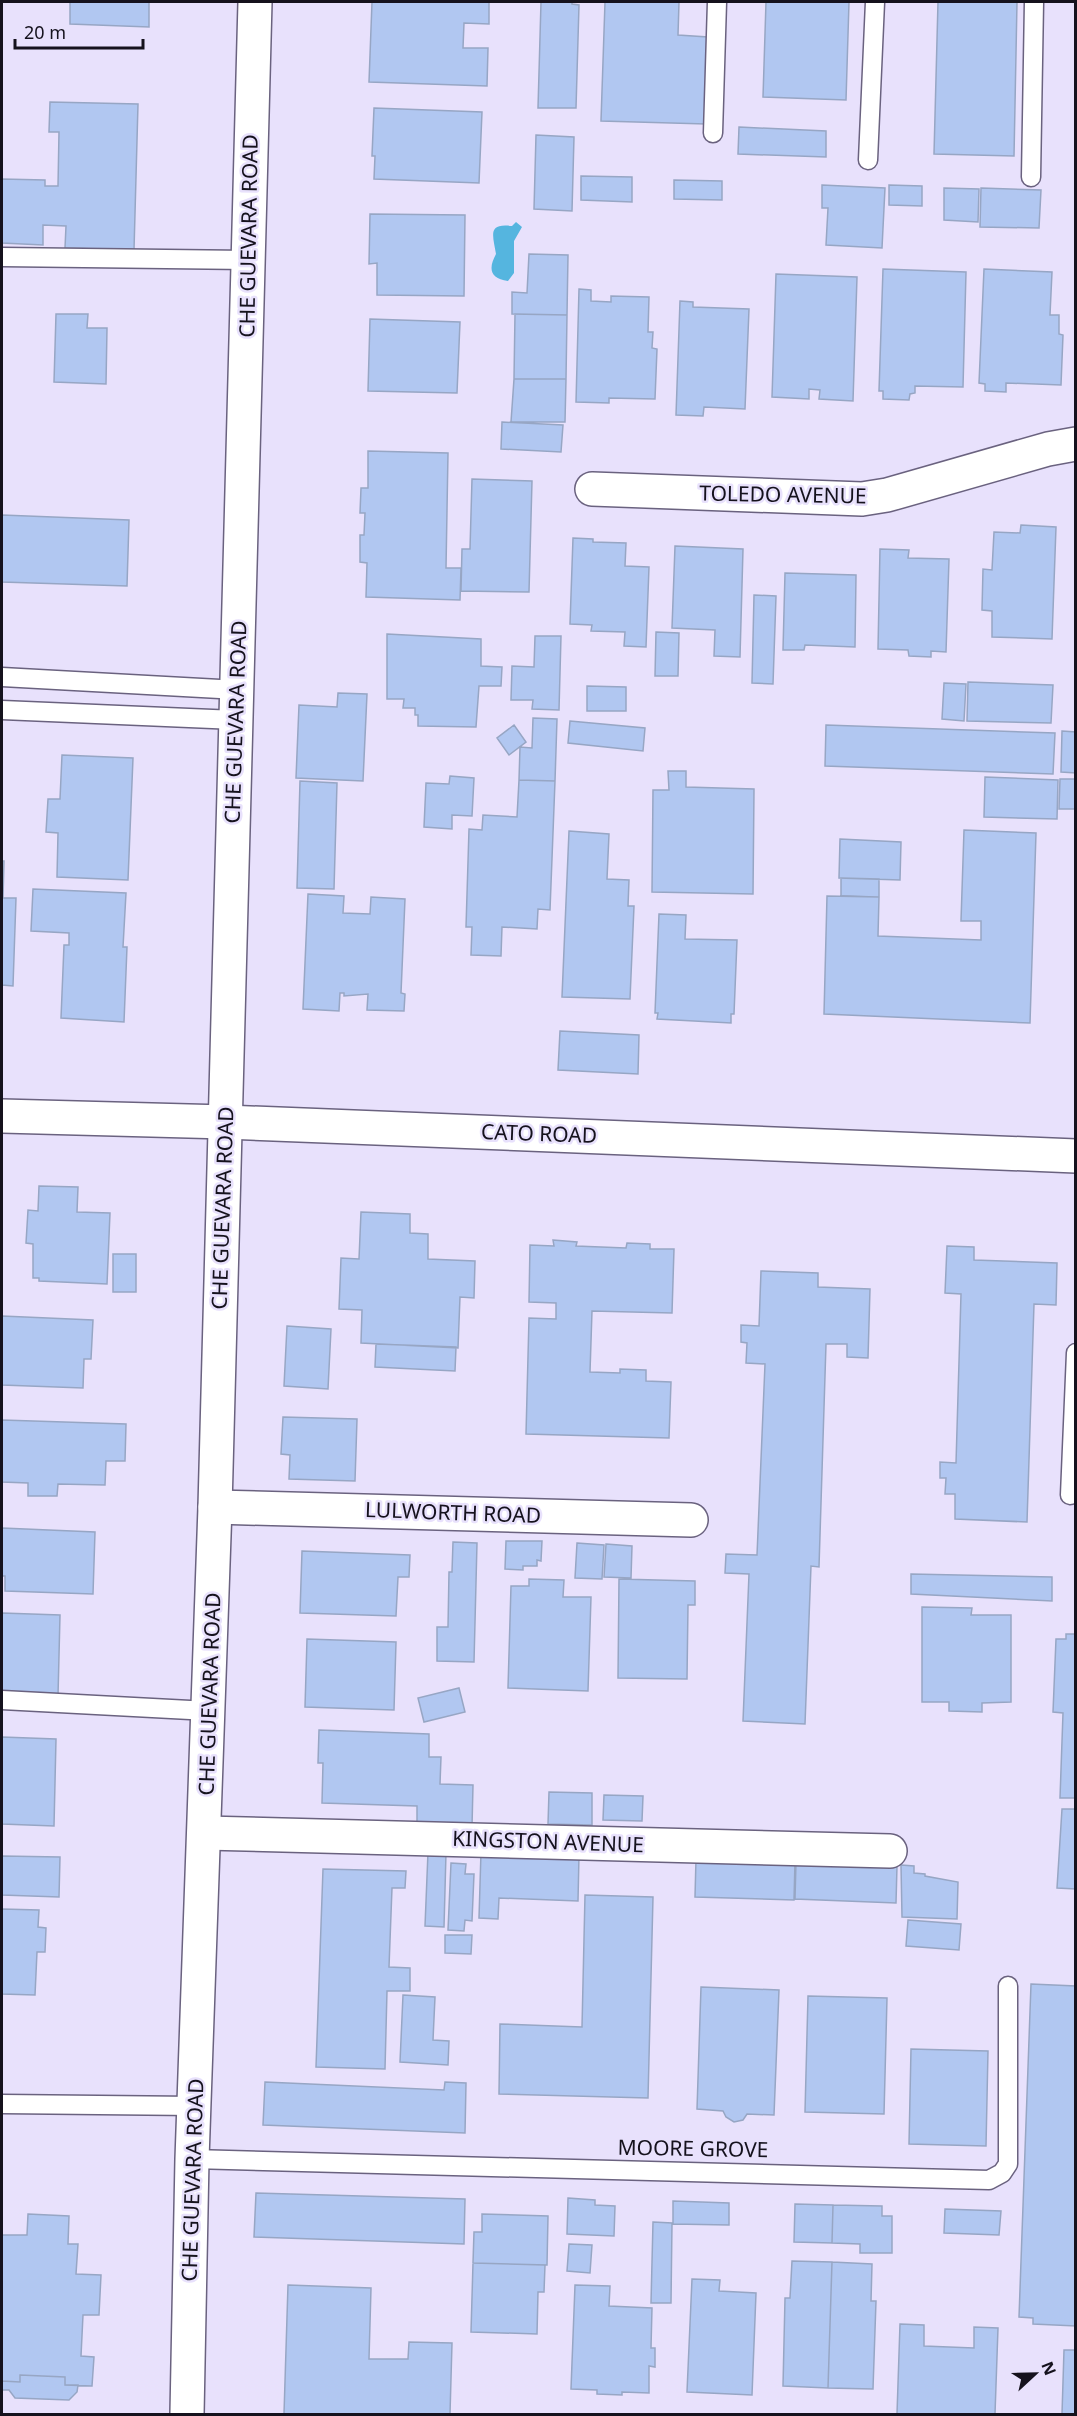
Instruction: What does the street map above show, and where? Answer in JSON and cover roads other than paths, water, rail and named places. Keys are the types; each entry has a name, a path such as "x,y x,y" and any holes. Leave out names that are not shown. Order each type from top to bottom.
{"street":[{"name":"CHE GUEVARA ROAD","path":"187,2415 192,2159 206,1833 255,2"},
{"name":"TOLEDO AVENUE","path":"592,489 862,499 914,488 1048,449 1076,444"},
{"name":"CATO ROAD","path":"2,1116 226,1122 1076,1156"},
{"name":"LULWORTH ROAD","path":"215,1507 691,1520"},
{"name":"KINGSTON AVENUE","path":"206,1833 890,1851"}],"lane":[{"path":"713,133 717,2"},
{"path":"868,160 875,2"},
{"path":"1031,177 1034,2"},
{"path":"2,257 248,260"},
{"path":"2,677 237,705"},
{"path":"2,710 237,705"},
{"path":"1070,1495 1076,1353"},
{"path":"2,1700 209,1711"},
{"name":"MOORE GROVE","path":"192,2159 989,2180 1002,2173 1008,2164 1008,1986"},
{"path":"2,2104 195,2106"}],"water":[{"path":"516,222 522,227 514,241 514,273 508,281 502,280 492,272 496,254 494,232 499,226 512,226"}]}
